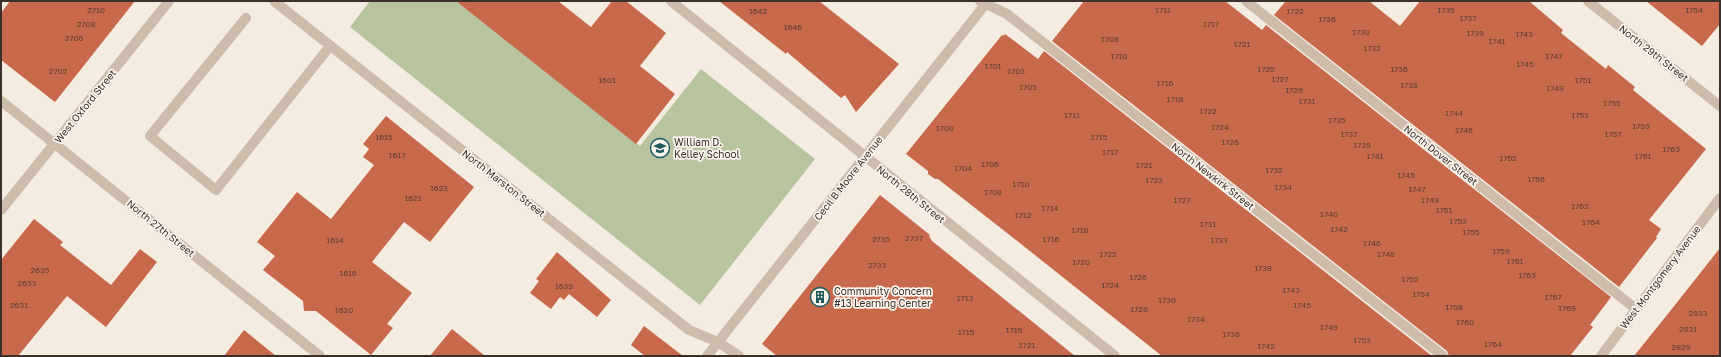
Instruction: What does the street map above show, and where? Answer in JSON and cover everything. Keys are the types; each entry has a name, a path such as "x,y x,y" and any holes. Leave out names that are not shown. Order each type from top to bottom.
{"street":[{"name":"West Oxford Street","path":"1,210 169,1"},
{"name":"North Marston Street","path":"274,1 689,330 718,342 739,356"},
{"name":"North 28th Street","path":"671,1 1115,356"},
{"name":"North Dover Street","path":"1246,1 1636,309"},
{"name":"North 29th Street","path":"1588,1 1720,106"},
{"name":"Cecil B Moore Avenue","path":"707,356 985,2"},
{"name":"North Newkirk Street","path":"985,2 1007,14 1443,356"},
{"path":"246,18 150,136 216,190 330,46"},
{"name":"North 27th Street","path":"1,101 320,356"},
{"name":"West Montgomery Avenue","path":"1601,356 1720,198"}],"green space":[{"path":"370,1 457,1 640,146 701,69 815,159 700,305 350,27"}],"building":[{"path":"10,1 135,1 55,102 1,60 1,13"},
{"name":"William D. Kelley School","path":"456,1 558,1 591,27 612,1 626,1 666,33 640,66 675,94 636,144"},
{"path":"719,1 819,1 899,64 856,112 845,95 841,98 787,52 786,54"},
{"path":"1084,1 1225,1 1262,30 1266,25 1611,297 1590,325 1593,327 1570,356 1449,356 1447,351 1052,41"},
{"path":"1286,1 1369,1 1400,26 1420,1 1529,1 1563,30 1561,33 1606,69 1608,65 1635,87 1633,90 1706,149 1649,220 1661,229 1656,237 1657,238 1619,287 1274,15"},
{"path":"1646,1 1720,1 1720,24 1702,46"},
{"path":"1005,34 1038,59 1044,51 1432,356 1162,356 938,179 935,179 928,174 928,171 906,154 1002,35 1003,36"},
{"path":"386,116 474,187 430,242 404,222 372,262 412,293 387,324 393,328 371,355 316,311 304,311 303,301 263,270 275,256 257,242 297,192 331,219 374,165 363,157 369,149 363,144"},
{"path":"880,195 930,235 929,236 932,241 1075,356 777,356 762,344"},
{"path":"34,219 63,242 60,245 111,285 140,249 157,262 106,327 67,296 18,356 1,356 1,260"},
{"path":"1720,248 1720,356 1634,356 1671,310"},
{"path":"557,252 611,300 597,317 569,294 564,300 560,297 551,309 530,293 539,281 536,279"},
{"path":"644,326 683,356 645,356 631,345"},
{"path":"452,329 485,356 430,356"},
{"path":"244,330 276,356 224,356"}],"place":[{"name":"William D. Kelley School","path":"660,148"},
{"name":"Community Concern #13 Learning Center","path":"820,297"}]}
